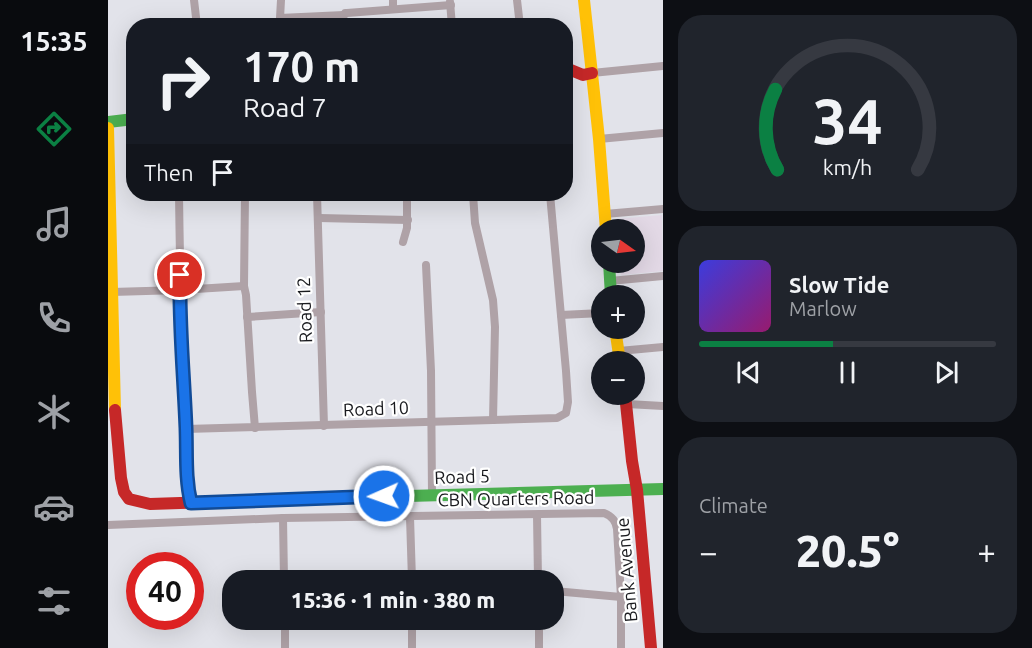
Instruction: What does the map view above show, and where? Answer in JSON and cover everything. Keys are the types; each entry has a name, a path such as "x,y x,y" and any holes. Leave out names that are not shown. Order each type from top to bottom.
{"street":[{"path":"194,0 196,18"},
{"path":"280,0 280,18 344,15 393,5 450,3 451,18"},
{"path":"518,0 519,18"},
{"path":"590,0 584,0 605,219"},
{"path":"573,71 584,75 663,66"},
{"path":"108,122 126,120"},
{"path":"108,128 111,168 110,340"},
{"path":"599,139 663,133"},
{"path":"179,201 186,460 191,503"},
{"path":"245,201 244,286 255,428"},
{"name":"Road 12","path":"318,201 324,426"},
{"path":"403,242 408,220 407,201"},
{"path":"473,201 475,223 493,300 495,327 493,420"},
{"path":"551,201 561,315 591,314"},
{"path":"605,214 663,209"},
{"path":"319,218 408,220"},
{"path":"426,265 432,422 432,495"},
{"path":"610,273 610,285"},
{"path":"610,281 663,276"},
{"path":"112,292 244,286"},
{"path":"247,318 321,312"},
{"name":"Road 10","path":"186,429 557,418 566,412 568,402 561,315"},
{"name":"Road 5","path":"110,340 121,478 123,492 129,499 150,504 559,490 663,489"},
{"path":"643,351 663,347"},
{"path":"645,403 663,406"},
{"name":"Bank Avenue","path":"627,405 637,490 651,648"},
{"name":"CBN Quarters Road","path":"108,525 283,518 604,513 612,517 618,529 621,648"},
{"path":"537,515 538,570"},
{"path":"410,517 412,570"},
{"path":"283,518 284,570"},
{"path":"564,592 621,597"},
{"path":"285,630 285,648"},
{"path":"412,630 412,648"},
{"path":"538,630 539,648"}],"shaded area":[{"path":"662,215 663,271 645,273 645,219 616,219"}],"traffic: fast":[{"path":"108,122 126,120"},
{"path":"610,273 610,285"},
{"path":"334,498 663,489"}],"traffic: slow":[{"path":"584,0 605,219"},
{"path":"108,128 115,410"},
{"path":"617,339 618,351"}],"traffic: jam":[{"path":"573,71 583,75 592,73"},
{"path":"626,405 637,490 651,648"},
{"path":"115,410 121,478 124,492 129,499 150,504 334,498"}],"route":[{"path":"180,275 186,460 191,503 384,496"}]}
